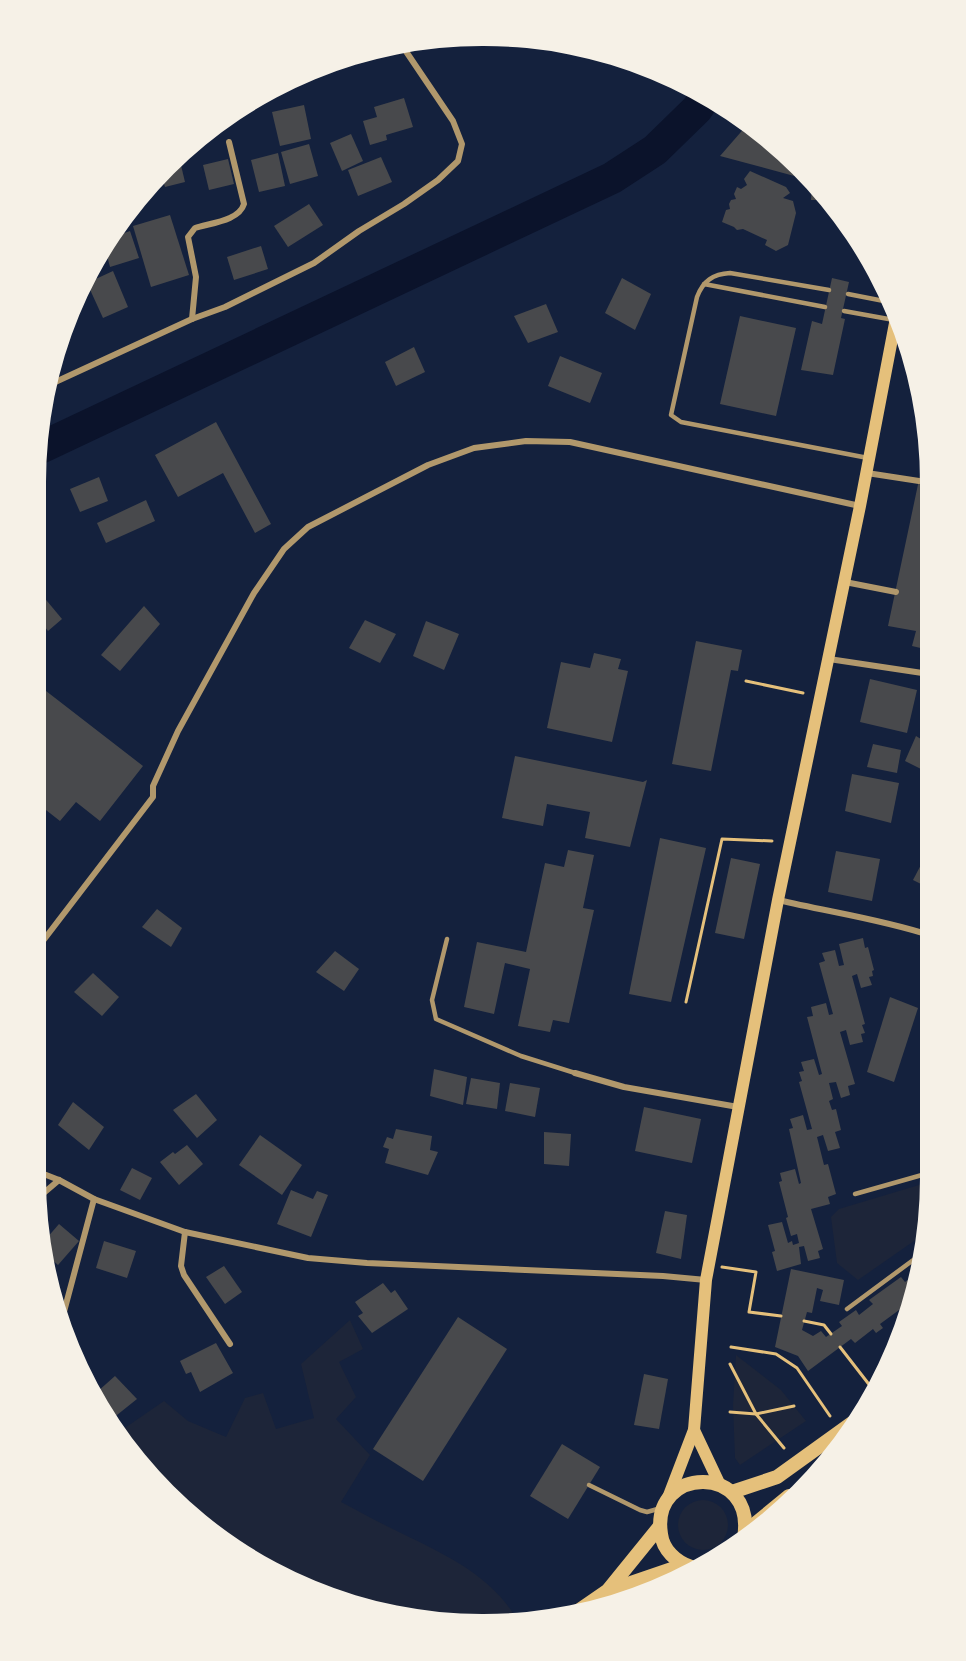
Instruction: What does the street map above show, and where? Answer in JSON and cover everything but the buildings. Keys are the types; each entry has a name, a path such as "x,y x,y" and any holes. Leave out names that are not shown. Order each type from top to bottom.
{"main road":[{"path":"685,1565 666,1549 661,1538 660,1526 665,1503 694,1431 706,1280 778,900 845,582 893,335"},
{"path":"694,1431 726,1488 744,1510 745,1527"},
{"path":"665,1503 681,1486 696,1482 708,1482 726,1488 777,1477 836,1435"},
{"path":"608,1591 660,1526"},
{"path":"594,1600 608,1591 673,1571"}],"street":[{"path":"59,380 192,319 225,307 314,263 438,180 458,161 462,144 453,121 407,53"},
{"path":"192,319 196,277 188,237 190,232 195,228 234,216 242,210 244,204 229,142"},
{"path":"46,937 153,797 153,786 178,731 254,593 284,549 308,527 428,465 474,448 526,441 570,442 860,506"},
{"path":"867,473 919,481"},
{"path":"845,582 896,592"},
{"path":"829,659 920,673"},
{"path":"778,900 920,931"},
{"path":"575,1073 624,1087 739,1108"},
{"path":"46,1175 94,1199 185,1232 308,1258 706,1280"},
{"path":"46,1191 59,1180"},
{"path":"66,1305 94,1199"},
{"path":"185,1232 181,1266 184,1275 230,1344"}],"lane":[{"path":"829,290 730,273 715,276 704,284 697,297 671,415 681,423 870,459"},
{"path":"704,284 825,307"},
{"path":"848,294 879,300"},
{"path":"844,311 887,318"},
{"path":"447,939 432,1000 436,1020 521,1056 575,1073"},
{"path":"855,1194 920,1176"},
{"path":"847,1309 911,1261"},
{"path":"589,1485 646,1512 665,1503"}],"path":[{"path":"746,681 803,693"},
{"path":"686,1002 722,839 772,841"},
{"path":"709,1265 756,1272 749,1312 781,1316"},
{"path":"804,1321 824,1325 831,1334"},
{"path":"731,1347 776,1354 797,1368 830,1416"},
{"path":"840,1347 868,1383"},
{"path":"730,1364 756,1414 784,1448"},
{"path":"730,1412 756,1414 794,1406"}],"shaded area":[{"path":"920,1185 915,1240 858,1280 837,1263 831,1217 839,1209"},
{"path":"350,1320 363,1349 339,1362 356,1397 336,1419 370,1455 341,1502 469,1570 497,1593 513,1614 454,1614 398,1606 343,1591 290,1569 240,1541 195,1506 155,1466 125,1428 164,1401 188,1421 226,1437 245,1398 263,1393 276,1429 314,1418 301,1364"},
{"path":"736,1355 781,1390 806,1421 740,1465 735,1458 733,1405"},
{"path":"703,1500 721,1507 728,1525 721,1543 703,1550 685,1543 678,1525 685,1507"}],"waterway":[{"path":"48,444 612,178 655,150 700,104"}]}
